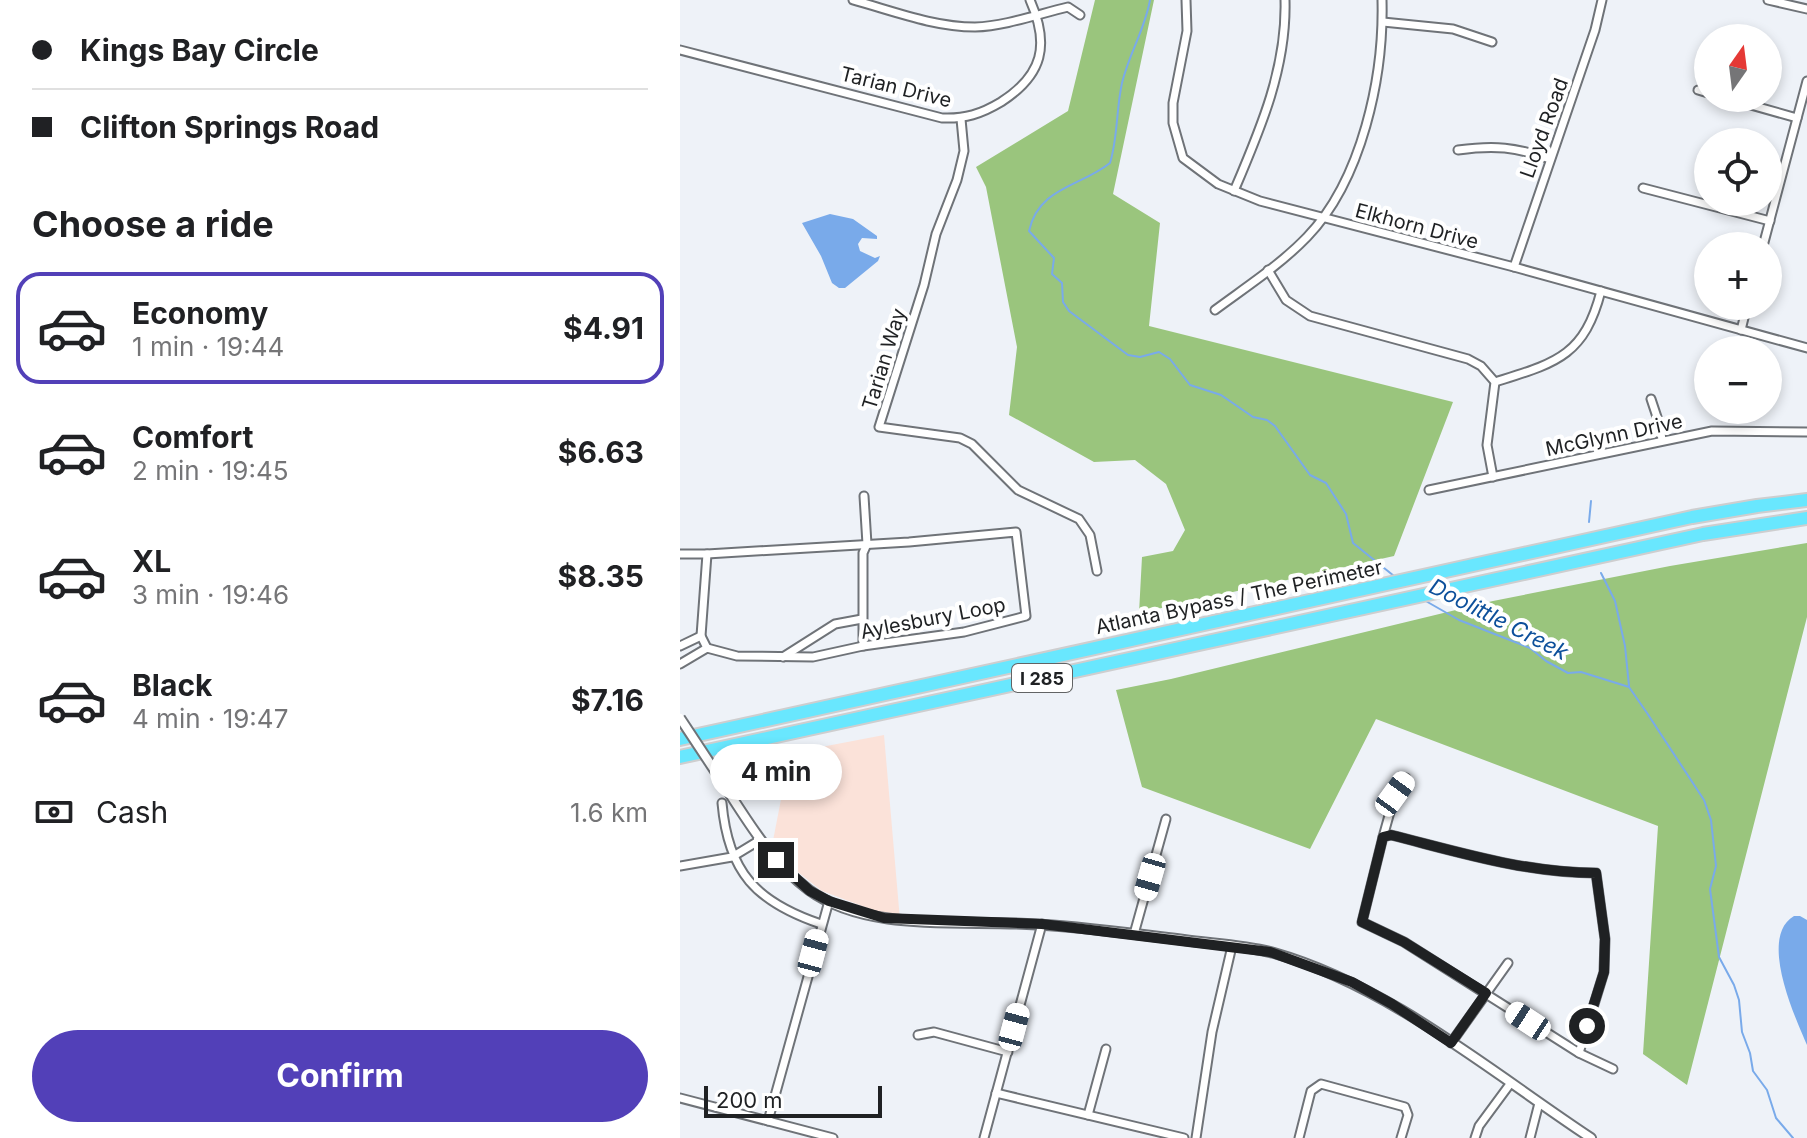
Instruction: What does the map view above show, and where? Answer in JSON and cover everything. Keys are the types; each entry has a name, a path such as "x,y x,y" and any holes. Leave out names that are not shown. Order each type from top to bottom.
{"highway":[{"name":"Atlanta Bypass / The Perimeter","path":"680,739 1692,517 1807,500"},
{"name":"Atlanta Bypass / The Perimeter","path":"680,757 1703,534 1807,518"}],"street":[{"path":"853,0 939,24 962,26 979,27 1068,7 1080,15"},
{"name":"Tarian Drive","path":"680,50 942,118 961,119 981,113 1025,85 1034,71 1041,48 1036,14 1030,0"},
{"name":"Elkhorn Drive","path":"1186,0 1187,31 1173,103 1177,142 1183,158 1202,174 1234,191 1323,218 1807,348"},
{"path":"1234,191 1264,122 1277,77 1285,0"},
{"path":"1215,310 1287,256 1323,218 1346,181 1373,92 1383,22 1382,0"},
{"name":"Lloyd Road","path":"1514,267 1587,55 1602,0"},
{"path":"1768,0 1807,9"},
{"path":"1383,22 1453,29 1492,42"},
{"path":"1767,232 1807,81"},
{"path":"1776,112 1797,118"},
{"name":"Tarian Way","path":"961,119 964,151 957,180 936,234 924,285 879,427 960,438 972,444 1018,490 1079,519 1090,535 1097,571"},
{"path":"1458,150 1503,146 1520,148 1550,159"},
{"path":"1643,188 1770,221"},
{"path":"1268,270 1286,300 1310,316 1468,359 1481,366 1495,382 1487,445 1493,477"},
{"path":"1495,382 1571,352 1589,326 1601,291"},
{"path":"1741,330 1744,320"},
{"path":"1651,399 1662,440"},
{"name":"McGlynn Drive","path":"1429,490 1712,431 1807,432"},
{"path":"863,646 863,553 867,544 864,496"},
{"name":"Aylesbury Loop","path":"680,554 1016,532 1026,616 964,632 863,646 813,657 737,656 707,648"},
{"path":"680,664 707,648 701,636 707,554"},
{"path":"782,658 835,624 862,619"},
{"path":"688,659 687,651 680,646 701,636"},
{"path":"680,718 760,840 793,876 810,891 829,901 857,911 909,920 1042,924 1270,952 1352,982 1392,1004 1591,1138"},
{"path":"1406,778 1395,794 1362,922 1404,942 1579,1053 1613,1069"},
{"path":"722,803 726,839 732,857 756,888 798,917 821,924"},
{"path":"1134,934 1166,819"},
{"path":"1383,837 1391,835 1520,867 1565,873 1596,873 1605,939 1604,972 1579,1053"},
{"path":"680,866 732,857 760,840"},
{"path":"768,1121 829,901"},
{"path":"984,1138 1042,924"},
{"path":"1196,1138 1212,1032 1232,946"},
{"path":"1451,1043 1508,963"},
{"path":"918,1035 934,1032 1008,1052"},
{"path":"1088,1115 1106,1049"},
{"path":"1299,1138 1311,1091 1321,1084 1405,1107 1408,1115 1401,1138"},
{"path":"1475,1138 1479,1126 1510,1084"},
{"path":"996,1093 1184,1138"},
{"path":"680,1098 833,1138"},
{"path":"1530,1138 1539,1103"}],"shaded area":[{"path":"884,735 900,920 822,891 771,851 790,753"}],"green space":[{"path":"1095,0 1154,0 1113,194 1160,223 1149,326 1453,402 1394,556 1139,613 1142,557 1173,551 1185,530 1166,484 1135,460 1094,462 1009,415 1017,347 986,187 976,167 1068,111"},
{"path":"1807,543 1807,617 1687,1085 1643,1054 1658,826 1376,719 1310,849 1142,787 1116,690 1493,601"}],"water":[{"path":"830,214 853,219 877,236 877,239 862,238 858,244 860,251 875,258 880,256 878,261 845,288 832,283 802,223"},
{"path":"1794,916 1807,920 1807,1045 1788,997 1779,959 1779,941 1784,926"}],"waterway":[{"name":"Doolittle Creek","path":"1150,0 1122,83 1110,163 1051,196 1034,216 1029,231 1054,258 1052,274 1062,283 1063,302 1069,311 1128,355 1140,357 1159,352 1170,359 1190,385 1221,395 1253,417 1267,420 1275,426 1310,475 1326,483 1346,514 1353,543 1394,576"},
{"path":"1589,522 1591,501"},
{"path":"1601,573 1615,601 1625,646 1629,686"},
{"name":"Doolittle Creek","path":"1424,600 1459,620 1530,648 1568,673 1581,672 1629,687 1647,713 1704,800 1711,820 1716,866 1710,889 1719,957 1739,1000 1742,1032 1753,1071 1767,1090 1776,1118 1793,1138"}],"route":[{"path":"776,860 810,891 829,901 884,918 1042,924 1270,952 1352,982 1451,1043 1486,993 1404,942 1362,922 1383,837 1391,835 1520,867 1565,873 1596,873 1605,939 1604,972 1587,1026"}]}
